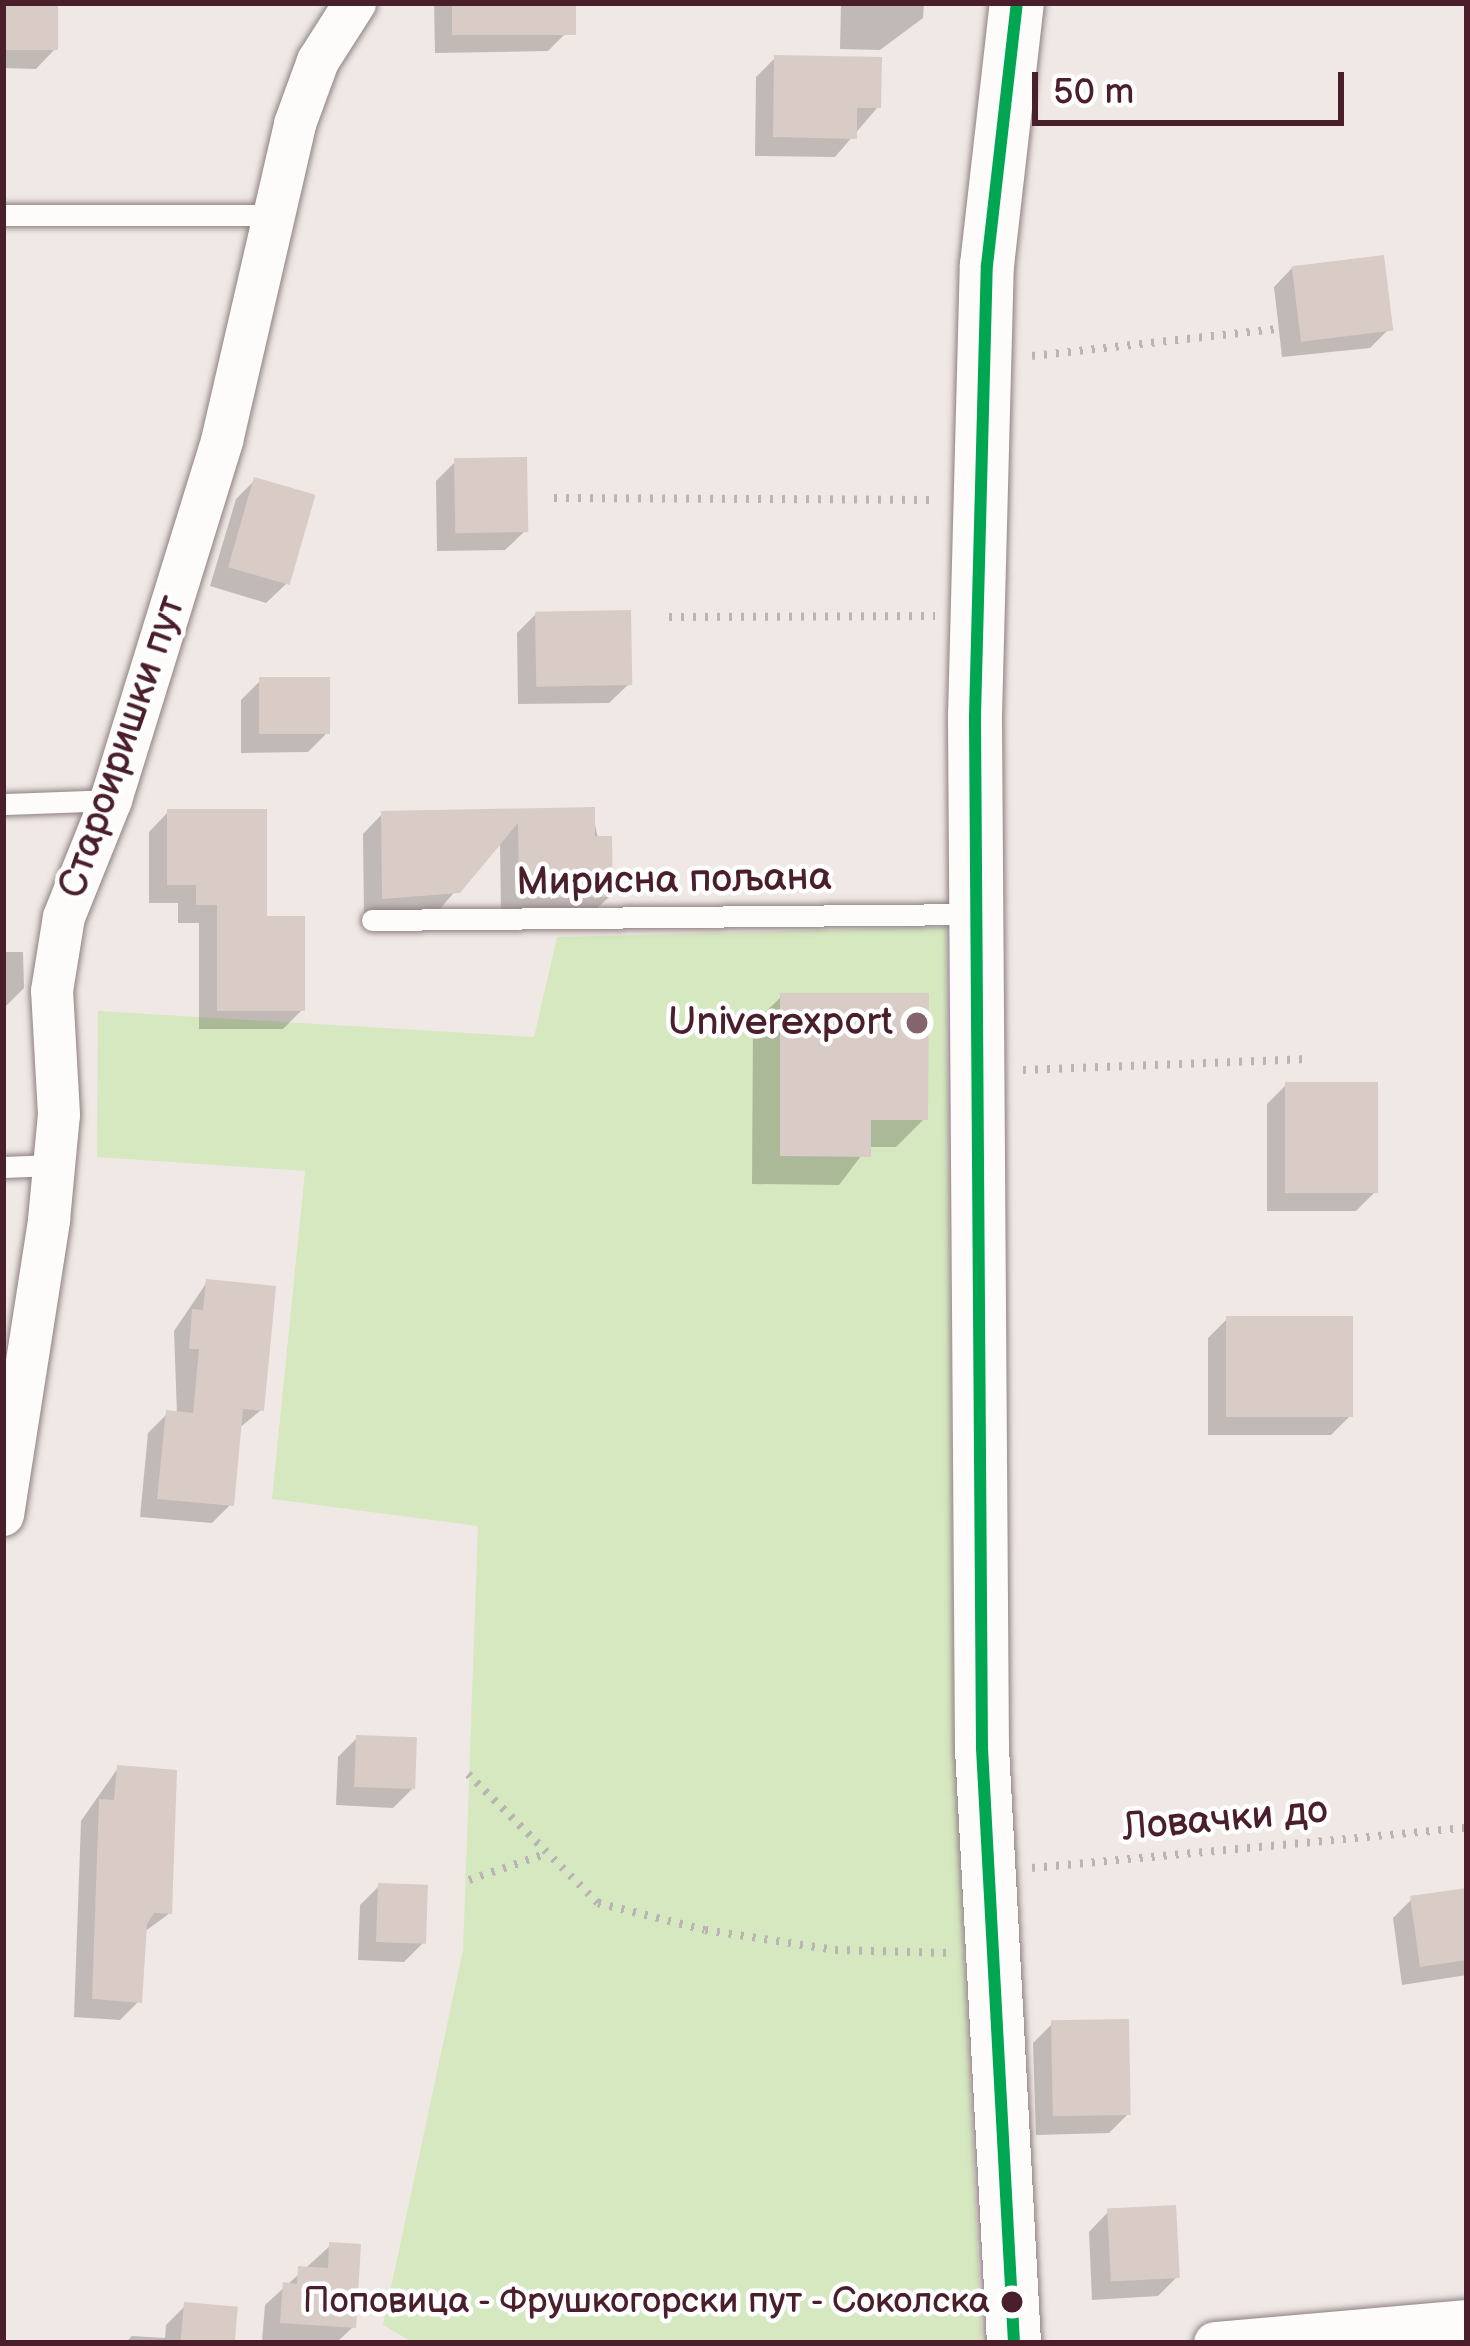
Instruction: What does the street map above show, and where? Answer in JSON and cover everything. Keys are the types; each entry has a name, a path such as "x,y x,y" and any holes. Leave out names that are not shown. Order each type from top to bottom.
{"street":[{"name":"Староиришки пут","path":"3,1515 54,1165 52,991 64,917 111,800 222,441 274,214 318,61 355,3"},
{"path":"1014,2343 988,1872 977,914 979,616 996,140 1017,3"},
{"path":"1215,2343 1467,2320"}],"lane":[{"path":"3,215 274,214"},
{"path":"3,803 111,800"},
{"name":"Мирисна пољана","path":"372,920 977,914"},
{"path":"3,1167 54,1165"}],"path":[{"path":"989,361 1276,329"},
{"path":"554,498 983,500"},
{"path":"670,617 979,616"},
{"path":"980,1071 1309,1059"},
{"path":"468,1774 542,1855 598,1903 705,1930 835,1950 995,1954"},
{"name":"Ловачки до","path":"988,1872 1467,1828"},
{"path":"469,1880 542,1855"}],"green space":[{"path":"946,927 954,1739 982,2343 414,2343 383,2325 463,1950 478,1526 272,1499 305,1171 97,1157 98,1011 534,1037 557,937"}],"building":[{"path":"3,3 58,3 58,50 3,50"},
{"path":"452,3 576,3 576,35 452,35"},
{"path":"774,55 882,57 881,108 857,108 857,139 773,137"},
{"path":"1384,255 1393,330 1301,342 1292,266"},
{"path":"527,457 528,532 455,533 454,458"},
{"path":"254,477 316,495 290,585 228,567"},
{"path":"631,610 632,685 536,687 535,612"},
{"path":"259,677 330,677 330,734 259,734"},
{"path":"595,807 595,836 612,836 613,897 519,898 518,823 460,893 382,899 381,811"},
{"path":"167,809 267,809 267,916 305,916 305,1011 217,1011 217,905 196,905 196,885 167,885"},
{"path":"780,993 929,993 928,1120 871,1120 871,1157 780,1156"},
{"path":"1285,1082 1378,1082 1378,1193 1285,1193"},
{"path":"206,1279 276,1286 264,1411 243,1409 234,1506 157,1499 166,1410 193,1413 199,1349 189,1349 192,1309 203,1310"},
{"path":"1226,1316 1353,1316 1353,1417 1226,1417"},
{"path":"356,1735 417,1737 415,1789 354,1787"},
{"path":"117,1765 177,1770 172,1914 154,1913 147,1924 142,2003 92,1999 99,1799 114,1800"},
{"path":"378,1883 428,1885 426,1944 376,1942"},
{"path":"1467,1888 1467,1960 1420,1967 1410,1896"},
{"path":"1129,2019 1131,2115 1053,2116 1051,2020"},
{"path":"1176,2205 1180,2278 1111,2282 1107,2209"},
{"path":"329,2242 361,2244 356,2328 280,2323 283,2282 297,2284 298,2266 328,2268"},
{"path":"184,2302 238,2307 235,2343 180,2343"}],"transit line":[{"path":"1014,2343 982,1749 975,716 987,265 1017,3"}],"place":[{"name":"Univerexport","path":"917,1023"},
{"name":"Поповица - Фрушкогорски пут - Соколска","path":"1012,2302"}]}
